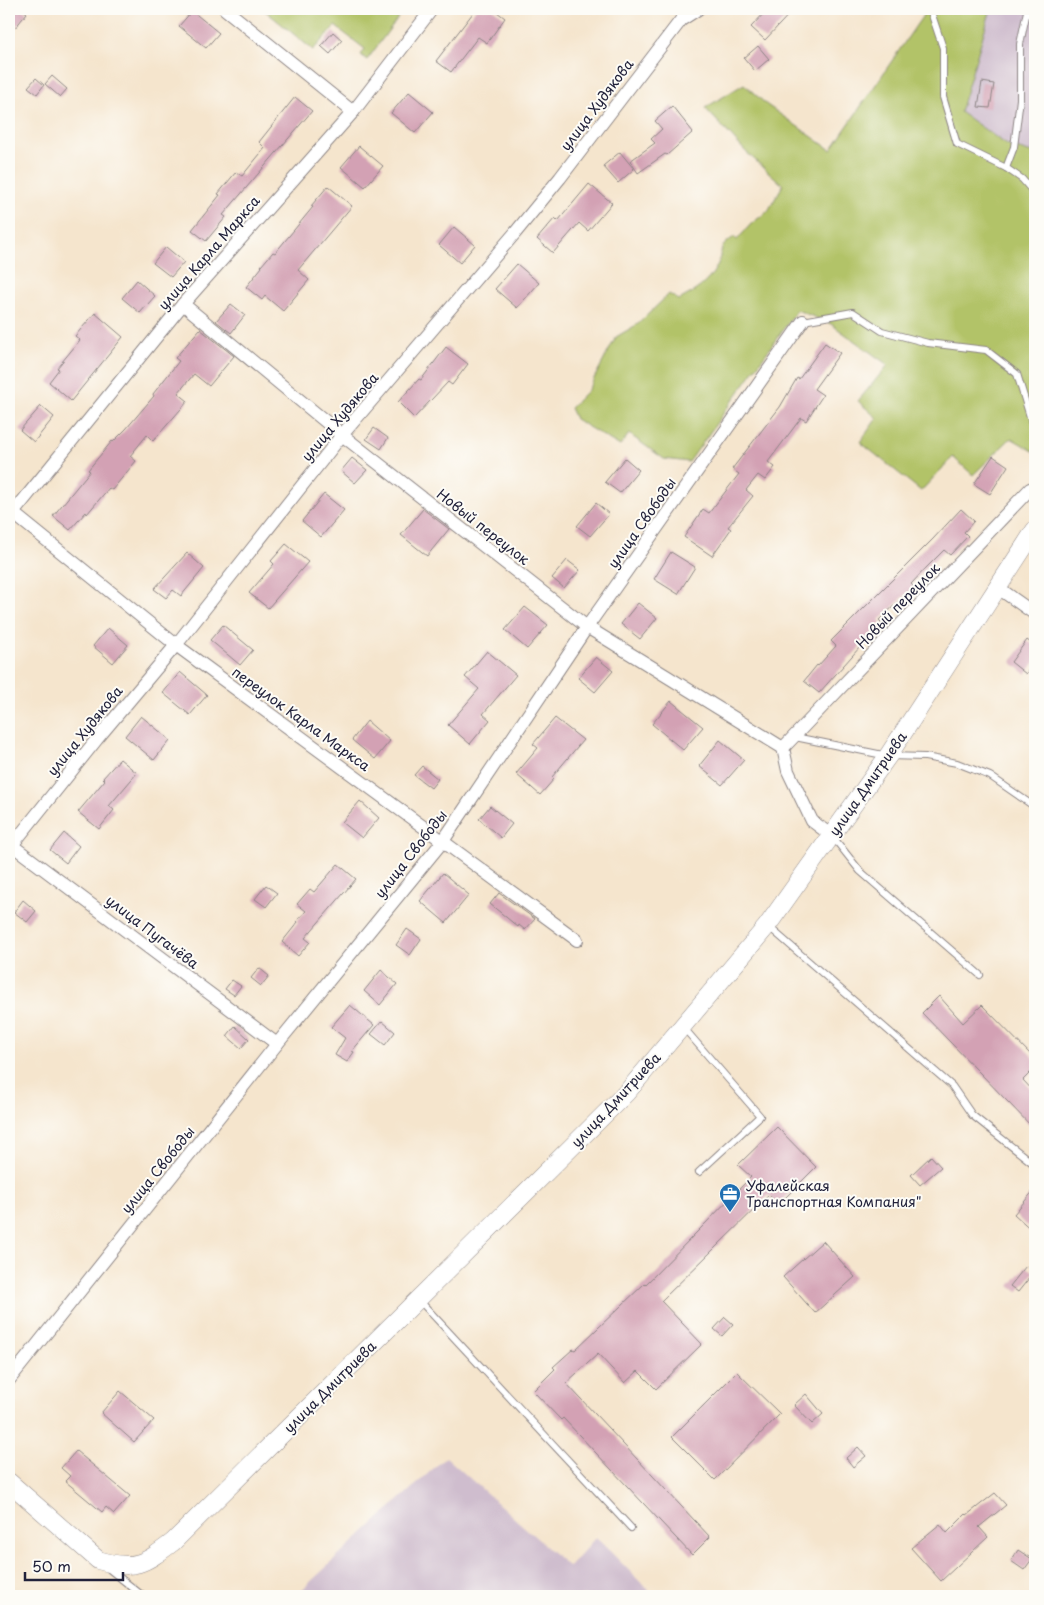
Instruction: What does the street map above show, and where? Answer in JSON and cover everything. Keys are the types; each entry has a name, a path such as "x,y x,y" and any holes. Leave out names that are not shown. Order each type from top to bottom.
{"street":[{"path":"225,9 353,112"},
{"name":"улица Карла Маркса","path":"11,516 183,304 353,112 432,9"},
{"name":"улица Худякова","path":"10,846 176,646 342,435 560,178 681,20 698,9"},
{"name":"Новый переулок","path":"183,304 342,435 587,627 783,748 1030,489 1035,487"},
{"name":"улица Свободы","path":"9,1380 277,1044 443,841 587,627 802,321"},
{"name":"переулок Карла Маркса","path":"11,516 176,646 577,940"},
{"name":"улица Дмитриева","path":"98,1560 116,1565 132,1566 151,1558 173,1542 627,1092 767,926 888,756 1035,530"},
{"path":"997,587 1035,614"},
{"path":"783,748 788,771 812,821 832,836"},
{"name":"улица Пугачёва","path":"10,846 277,1044"},
{"path":"9,1482 98,1560"}],"lane":[{"path":"930,9 943,48 943,97 957,144 1006,168 1022,179 1035,194"},
{"path":"1006,168 1014,147 1020,99 1020,44 1029,9"},
{"path":"802,321 853,312 882,331 928,343 986,350 1017,374 1035,432"},
{"path":"794,737 888,756 925,757 957,763 990,776 1035,807"},
{"path":"832,836 860,871 980,975"},
{"path":"767,926 952,1086 972,1115 1035,1166"},
{"path":"682,1026 760,1116 699,1172"},
{"path":"418,1300 631,1528"},
{"path":"98,1560 143,1596"}],"shaded area":[{"path":"991,9 1035,9 1035,154 1007,145 960,112"},
{"path":"446,1457 569,1567 596,1537 654,1596 295,1596"}],"green space":[{"path":"263,9 402,9 400,15 367,60 361,55 365,49 335,26 313,50"},
{"path":"925,9 991,9 960,112 1007,145 1035,154 1035,452 1011,438 973,475 953,457 921,491 860,442 877,418 858,401 888,365 831,324 797,310 689,462 664,459 629,434 620,446 575,419 570,408 588,390 616,337 638,324 669,294 679,300 705,282 717,266 724,245 734,237 737,240 751,224 768,211 783,185 745,151 705,108 744,84 767,105 831,150 926,11"}],"building":[{"path":"9,9 22,9 27,13 15,28 9,23"},
{"path":"476,9 493,9 505,18 487,43 478,37 451,72 436,61"},
{"path":"768,9 794,9 765,40 751,27"},
{"path":"192,11 219,33 206,48 179,26"},
{"path":"333,32 342,40 330,54 321,46"},
{"path":"758,46 769,59 755,71 744,58"},
{"path":"52,76 67,89 60,97 45,84"},
{"path":"36,78 44,85 37,94 28,87"},
{"path":"982,82 994,84 990,108 978,107"},
{"path":"409,92 433,112 415,133 391,113"},
{"path":"295,97 312,111 223,215 226,217 206,241 192,230 236,172 242,176 265,148 259,142"},
{"path":"672,106 693,132 667,155 665,154 638,173 630,161 655,143 651,139 662,129 655,121"},
{"path":"359,146 383,166 365,187 341,167"},
{"path":"620,152 634,169 618,183 603,166"},
{"path":"589,184 612,203 588,231 579,223 553,253 537,239 555,218 558,221"},
{"path":"328,186 352,206 298,270 309,280 283,311 265,296 262,300 246,287 261,266 273,252 275,253 313,207 311,206"},
{"path":"454,227 475,245 460,263 439,245"},
{"path":"166,247 184,262 171,277 153,263"},
{"path":"517,264 539,283 517,308 495,289"},
{"path":"137,280 155,296 140,313 122,298"},
{"path":"231,304 245,315 231,333 216,321"},
{"path":"95,313 123,337 71,401 49,382 59,369 57,368 80,340 75,336"},
{"path":"200,329 234,356 209,386 194,374 178,393 188,401 153,441 147,435 130,456 136,461 112,490 109,488 87,514 86,512 70,530 53,516 112,441 126,429 154,396 153,394 179,361 175,358"},
{"path":"825,343 840,353 814,389 823,395 806,421 801,418 768,462 775,467 765,480 758,475 746,490 753,496 728,527 731,529 712,556 684,537 703,509 709,513 739,474 732,469 780,407 797,378 799,379"},
{"path":"446,347 468,364 452,385 448,382 414,418 398,402 419,379 421,380"},
{"path":"41,406 54,417 34,442 20,430"},
{"path":"374,428 388,438 381,449 366,439"},
{"path":"993,456 1008,466 990,494 974,484"},
{"path":"352,458 367,470 355,483 341,471"},
{"path":"625,458 639,470 620,493 605,482"},
{"path":"324,494 344,510 321,537 302,521"},
{"path":"596,503 609,514 590,536 577,526"},
{"path":"423,509 449,529 427,556 401,535"},
{"path":"961,509 974,521 964,532 968,536 950,555 944,550 927,567 911,584 914,587 879,620 882,623 859,646 819,693 804,681 836,646 831,641"},
{"path":"286,544 308,562 268,608 249,593 274,564 271,561"},
{"path":"671,552 695,567 678,594 654,579"},
{"path":"187,553 204,568 181,596 173,590 166,598 154,589"},
{"path":"567,560 580,570 564,588 552,578"},
{"path":"638,603 657,618 640,639 621,624"},
{"path":"525,607 548,625 527,649 505,630"},
{"path":"223,625 253,650 240,665 210,640"},
{"path":"108,628 128,645 113,663 93,646"},
{"path":"1027,640 1035,646 1035,662 1026,674 1011,662"},
{"path":"487,651 516,675 483,714 490,720 470,744 448,725 479,689 465,677"},
{"path":"596,657 613,671 595,692 578,678"},
{"path":"180,672 207,695 190,715 163,693"},
{"path":"671,701 703,727 683,750 652,724"},
{"path":"141,716 170,740 154,760 125,736"},
{"path":"555,718 583,740 552,777 554,779 540,795 516,774 538,748 533,744"},
{"path":"367,721 390,741 375,759 352,740"},
{"path":"720,740 744,760 722,785 699,766"},
{"path":"120,759 137,773 109,806 114,810 99,829 78,812 105,780 103,778"},
{"path":"422,766 438,779 431,788 414,775"},
{"path":"360,801 379,818 362,838 342,822"},
{"path":"490,806 512,824 501,838 479,819"},
{"path":"64,833 79,846 66,863 50,850"},
{"path":"338,864 356,879 305,938 310,942 298,956 282,942 306,911 297,904 310,889 314,892"},
{"path":"443,873 469,895 446,923 420,901"},
{"path":"266,885 277,893 266,907 255,899"},
{"path":"499,893 535,919 525,930 519,925 518,927 490,904"},
{"path":"23,900 36,911 27,922 14,912"},
{"path":"407,929 421,939 410,955 396,945"},
{"path":"259,968 269,976 261,986 251,978"},
{"path":"381,970 397,984 380,1005 364,991"},
{"path":"232,980 241,986 234,995 225,989"},
{"path":"939,996 963,1023 982,1005 1035,1059 1035,1068 1023,1080 1035,1093 1035,1130 922,1013"},
{"path":"350,1005 374,1025 352,1051 354,1052 347,1062 335,1055 345,1038 331,1027"},
{"path":"382,1021 395,1032 385,1045 371,1034"},
{"path":"235,1026 249,1039 241,1048 227,1036"},
{"path":"777,1127 816,1167 778,1205 769,1195 661,1301 702,1344 656,1389 638,1371 625,1383 598,1354 566,1383 710,1537 692,1555 563,1418 561,1420 533,1391 555,1369 553,1367 573,1349 575,1350 645,1285 751,1177 738,1165"},
{"path":"931,1156 941,1167 920,1185 911,1175"},
{"path":"1035,1189 1035,1233 1014,1214"},
{"path":"823,1241 855,1277 815,1313 783,1277"},
{"path":"1026,1266 1034,1272 1018,1292 1010,1286"},
{"path":"725,1317 733,1324 722,1336 714,1329"},
{"path":"737,1372 780,1414 715,1480 672,1437"},
{"path":"120,1391 154,1420 134,1442 101,1413"},
{"path":"806,1394 823,1414 812,1424 794,1405"},
{"path":"858,1447 866,1456 853,1467 846,1458"},
{"path":"76,1451 130,1496 114,1514 106,1507 102,1512 65,1481 70,1476 61,1468"},
{"path":"995,1493 1006,1505 979,1527 988,1537 941,1581 911,1548 940,1524 947,1533 966,1514"},
{"path":"1018,1550 1032,1559 1024,1570 1011,1561"}],"place":[{"name":"Уфалейская Транспортная Компания\"","path":"730,1213"}]}
